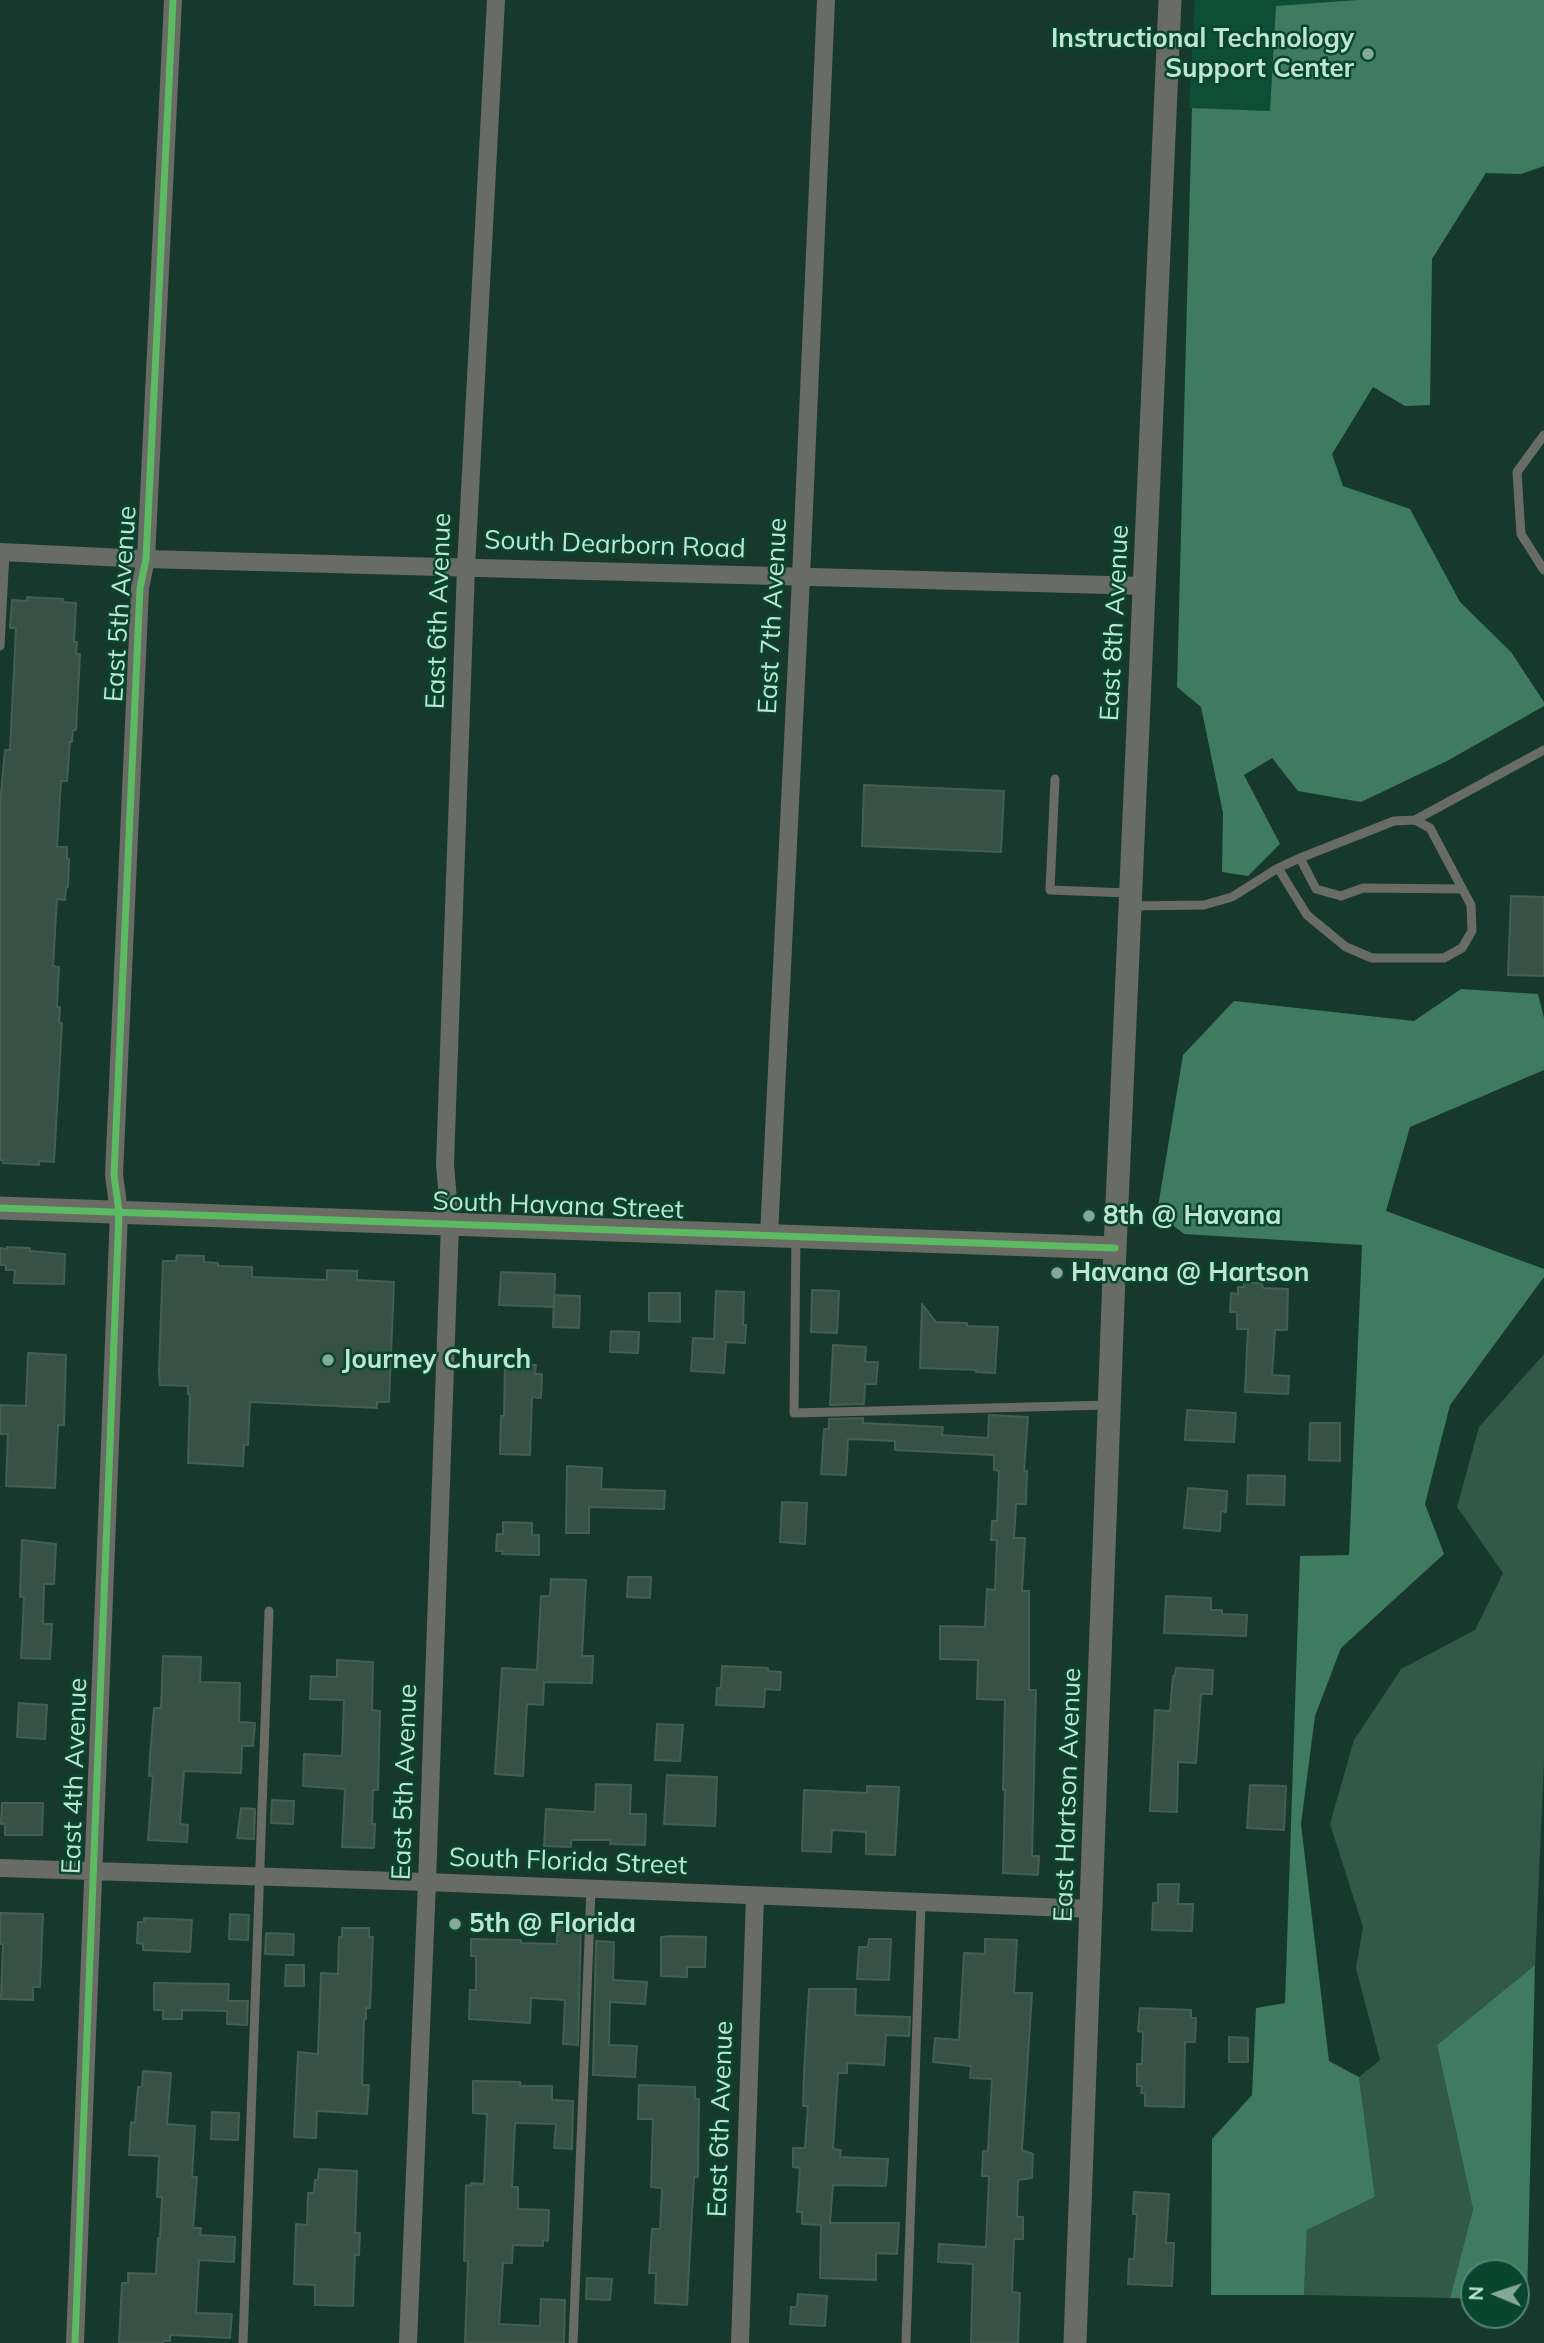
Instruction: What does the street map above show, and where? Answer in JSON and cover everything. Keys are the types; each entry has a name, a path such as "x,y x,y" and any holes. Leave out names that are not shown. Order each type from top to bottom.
{"street":[{"name":"East 5th Avenue","path":"119,1212 114,1175 140,588 146,559 173,0"},
{"name":"East 6th Avenue","path":"450,1224 445,1164 466,567 496,0"},
{"name":"East 7th Avenue","path":"769,1235 826,0"},
{"name":"East 8th Avenue","path":"1115,1248 1170,0"},
{"name":"South Dearborn Road","path":"3,552 146,559 1145,586"},
{"name":"South Havana Street","path":"0,1208 1115,1248"},
{"name":"East 4th Avenue","path":"75,2343 119,1212"},
{"name":"East 5th Avenue","path":"408,2343 450,1224"},
{"name":"East Hartson Avenue","path":"1075,2343 1093,1909 1115,1248"},
{"name":"South Florida Street","path":"0,1868 1093,1909"},
{"name":"East 6th Avenue","path":"740,2343 755,1897"}],"lane":[{"path":"1544,435 1517,472 1521,534 1544,570"},
{"path":"0,646 3,552"},
{"path":"1055,779 1050,890 1130,900 1204,905 1232,897 1278,868 1300,858 1394,821 1415,820 1544,750"},
{"path":"1278,868 1307,915 1346,947 1372,958 1444,958 1462,948 1472,931 1471,905 1430,828 1415,820"},
{"path":"1300,858 1315,890 1341,896 1363,888 1462,889"},
{"path":"796,1236 794,1413 1110,1405"},
{"path":"243,2343 269,1611"},
{"path":"573,2343 591,1889"},
{"path":"906,2343 921,1903"}],"shaded area":[{"name":"Instructional Technology Support Center","path":"1195,0 1544,0 1544,123 1189,108"},
{"path":"1358,0 1544,0 1544,166 1521,174 1486,173 1432,259 1430,405 1405,406 1373,387 1332,454 1343,486 1410,509 1460,602 1511,652 1544,706 1447,761 1361,802 1298,791 1272,758 1244,775 1280,844 1248,876 1222,872 1223,813 1201,707 1177,687 1192,108 1270,111 1276,6"},
{"path":"1461,989 1538,994 1544,1018 1544,1070 1410,1127 1386,1211 1544,1269 1544,1277 1450,1405 1425,1504 1444,1554 1341,1648 1315,1716 1301,1824 1329,2061 1359,2077 1375,2197 1307,2230 1304,2295 1211,2295 1212,2139 1252,2095 1256,2008 1285,2003 1300,1556 1349,1555 1362,1245 1184,1234 1157,1213 1183,1055 1234,1001 1414,1021"},
{"path":"1544,1354 1544,1761 1535,1965 1437,2045 1473,2209 1450,2298 1304,2295 1307,2230 1375,2197 1359,2077 1380,2060 1356,1968 1363,1927 1330,1824 1354,1740 1401,1669 1475,1630 1503,1573 1457,1507 1479,1427"},
{"path":"1535,1965 1528,2259 1460,2259 1473,2209 1437,2045"},
{"path":"1460,2259 1460,2298 1450,2298"}],"building":[{"path":"27,597 63,599 62,602 76,603 74,642 77,642 76,654 80,654 76,730 73,730 70,742 67,781 61,781 57,847 67,847 69,859 65,900 57,899 53,966 59,967 57,1007 60,1007 59,1023 62,1023 54,1162 39,1161 39,1165 3,1163 3,1160 0,1160 0,804 5,750 10,750 16,628 10,628 12,600 27,601"},
{"path":"864,785 1004,791 1001,852 862,846"},
{"path":"1511,896 1544,897 1544,976 1508,975"},
{"path":"0,1248 65,1254 64,1284 14,1283 15,1270 6,1270 6,1265 0,1265"},
{"name":"Journey Church","path":"177,1255 204,1256 204,1262 218,1263 218,1266 252,1267 252,1277 327,1280 327,1270 357,1271 357,1280 394,1282 389,1402 377,1402 377,1408 250,1402 248,1445 244,1445 243,1466 188,1463 188,1386 160,1385 159,1370 163,1261 176,1261"},
{"path":"501,1272 555,1274 554,1307 499,1305"},
{"path":"1244,1283 1262,1283 1263,1288 1288,1289 1287,1330 1275,1330 1272,1375 1289,1376 1288,1394 1245,1392 1248,1329 1237,1329 1237,1312 1230,1312 1231,1293 1238,1294 1238,1287 1244,1287"},
{"path":"812,1290 839,1291 837,1333 811,1332"},
{"path":"716,1291 744,1292 745,1343 726,1342 724,1373 691,1371 693,1338 714,1339"},
{"path":"649,1293 680,1293 680,1322 649,1321"},
{"path":"554,1295 580,1296 579,1328 553,1327"},
{"path":"922,1304 936,1322 998,1327 995,1373 920,1368"},
{"path":"611,1331 639,1332 638,1353 610,1352"},
{"path":"833,1345 866,1347 865,1362 878,1362 876,1384 865,1384 864,1404 830,1405"},
{"path":"28,1353 66,1355 64,1425 58,1425 55,1488 6,1486 8,1434 0,1434 0,1405 26,1406"},
{"path":"505,1364 536,1365 535,1374 542,1374 541,1398 532,1397 530,1455 500,1454"},
{"path":"1187,1410 1236,1413 1234,1442 1185,1440"},
{"path":"989,1415 1028,1417 1024,1471 1027,1471 1026,1504 1016,1504 1014,1538 1025,1538 1022,1591 1029,1591 1029,1690 1036,1690 1032,1856 1039,1856 1038,1875 1003,1873 1005,1700 977,1699 978,1660 940,1659 940,1626 985,1627 987,1589 995,1590 997,1540 991,1540 992,1521 997,1521 999,1471 994,1470 994,1455 895,1450 895,1441 848,1439 846,1475 821,1474 824,1429 829,1429 829,1419 863,1418 863,1423 943,1427 942,1435 988,1438"},
{"path":"1310,1423 1340,1423 1340,1461 1309,1460"},
{"path":"567,1466 602,1468 601,1489 665,1491 664,1509 589,1507 589,1533 566,1533"},
{"path":"1248,1475 1285,1476 1284,1505 1247,1504"},
{"path":"1188,1488 1227,1491 1226,1512 1221,1511 1220,1531 1184,1528"},
{"path":"782,1502 807,1503 805,1544 780,1542"},
{"path":"503,1522 532,1523 532,1535 539,1535 539,1555 502,1554 503,1551 496,1551 497,1534 503,1534"},
{"path":"22,1540 56,1544 54,1584 44,1584 43,1624 52,1624 50,1659 21,1658 24,1597 20,1597"},
{"path":"628,1577 651,1577 650,1598 627,1597"},
{"path":"551,1579 586,1580 582,1656 593,1656 592,1683 544,1682 543,1705 527,1704 523,1776 495,1774 502,1668 537,1670 541,1596 550,1596"},
{"path":"1166,1596 1211,1598 1211,1610 1222,1610 1222,1614 1247,1615 1246,1636 1164,1633"},
{"path":"163,1656 201,1657 200,1682 240,1683 239,1722 255,1723 253,1746 242,1746 241,1773 184,1771 180,1824 188,1825 187,1842 148,1840 153,1776 149,1776 150,1755 154,1708 161,1708"},
{"path":"337,1660 373,1662 372,1710 380,1711 378,1790 373,1790 374,1848 342,1847 345,1789 303,1786 304,1754 342,1756 344,1700 310,1699 311,1676 337,1677"},
{"path":"722,1666 768,1668 768,1671 781,1672 780,1690 765,1689 764,1707 716,1705 717,1688 721,1688"},
{"path":"1176,1668 1213,1670 1212,1694 1201,1694 1196,1763 1178,1762 1177,1812 1150,1811 1155,1710 1170,1711"},
{"path":"19,1703 47,1705 45,1739 17,1737"},
{"path":"657,1724 683,1725 680,1761 655,1760"},
{"path":"667,1775 717,1777 715,1826 664,1824"},
{"path":"596,1784 631,1785 630,1814 646,1814 645,1845 610,1844 611,1840 571,1840 571,1847 544,1846 546,1809 595,1812"},
{"path":"1250,1785 1286,1786 1284,1830 1247,1828"},
{"path":"867,1786 899,1787 895,1855 866,1854 866,1832 832,1830 831,1852 802,1851 804,1790 867,1793"},
{"path":"272,1800 294,1801 293,1824 271,1823"},
{"path":"2,1803 43,1803 42,1835 5,1835 5,1824 1,1824"},
{"path":"241,1808 255,1809 254,1839 237,1838"},
{"path":"1158,1884 1179,1884 1178,1904 1193,1904 1192,1931 1152,1930 1153,1903 1158,1903"},
{"path":"0,1913 43,1914 40,1987 33,1987 33,2000 1,1999 3,1944 0,1944"},
{"path":"230,1914 249,1915 248,1940 229,1939"},
{"path":"144,1918 192,1920 190,1952 143,1950 143,1944 137,1943 138,1922 144,1922"},
{"path":"558,1919 581,1920 578,2045 563,2044 565,2000 531,1998 530,2023 469,2019 470,1990 476,1990 476,1956 471,1956 471,1939 557,1944"},
{"path":"342,1928 369,1928 369,1937 373,1937 370,2008 366,2008 364,2019 362,2085 369,2085 367,2114 317,2111 316,2138 294,2137 298,2052 318,2054 321,1973 338,1974 339,1937 342,1937"},
{"path":"266,1933 294,1934 293,1955 265,1954"},
{"path":"661,1937 706,1937 705,1967 687,1967 687,1977 661,1976"},
{"path":"869,1939 891,1939 889,1980 857,1979 859,1947 868,1947"},
{"path":"985,1939 1017,1940 1014,1993 1032,1993 1022,2150 1033,2154 1032,2178 1018,2180 1017,2217 1023,2217 1023,2239 1014,2239 1012,2292 1020,2293 1018,2343 971,2343 973,2264 938,2262 939,2244 986,2247 989,2176 982,2176 983,2151 988,2151 992,2079 970,2078 971,2066 933,2062 935,2038 959,2040 964,1953 985,1954"},
{"path":"596,1941 614,1942 613,1980 647,1982 645,2004 610,2002 609,2045 637,2046 635,2077 593,2075"},
{"path":"286,1965 304,1965 304,1986 285,1986"},
{"path":"154,1983 229,1984 228,2001 248,2001 247,2025 227,2024 227,2011 182,2010 182,2019 163,2019 163,2010 154,2010"},
{"path":"809,1989 856,1989 855,2015 910,2017 909,2036 886,2035 884,2065 847,2063 847,2073 838,2073 833,2149 841,2150 840,2157 888,2159 886,2186 833,2185 830,2223 899,2223 897,2254 876,2253 876,2280 820,2278 821,2225 802,2224 802,2212 797,2212 800,2168 793,2167 793,2148 805,2148 808,2106 803,2106"},
{"path":"1140,2008 1191,2010 1191,2018 1196,2018 1195,2042 1185,2042 1184,2107 1145,2106 1145,2093 1141,2093 1142,2086 1137,2086 1137,2064 1142,2064 1143,2032 1138,2031"},
{"path":"1229,2037 1248,2038 1248,2062 1229,2062"},
{"path":"143,2071 171,2073 167,2124 195,2126 192,2177 197,2177 193,2228 201,2228 200,2235 235,2237 234,2262 199,2260 196,2313 232,2314 230,2338 170,2335 170,2341 163,2343 119,2343 122,2283 128,2283 128,2273 156,2274 160,2238 162,2197 157,2197 159,2156 129,2155 131,2122 135,2123 138,2087 142,2087"},
{"path":"473,2081 552,2086 552,2100 573,2101 572,2149 554,2148 556,2124 515,2123 512,2187 518,2187 518,2209 549,2210 548,2241 543,2240 543,2246 513,2245 512,2263 503,2263 499,2324 540,2326 541,2299 565,2300 564,2343 465,2343 468,2261 464,2261 466,2185 484,2184 487,2114 473,2113"},
{"path":"639,2085 695,2087 695,2099 699,2099 698,2177 694,2177 687,2305 655,2303 656,2273 649,2273 652,2229 660,2229 662,2188 651,2187 653,2119 638,2119"},
{"path":"212,2112 239,2113 238,2140 211,2139"},
{"path":"319,2169 357,2171 355,2233 360,2233 359,2255 355,2255 353,2306 315,2305 315,2285 294,2284 296,2224 307,2225 308,2193 314,2193"},
{"path":"1134,2192 1169,2194 1166,2243 1174,2243 1172,2286 1128,2284 1129,2259 1134,2259 1137,2214 1133,2214"},
{"path":"587,2278 612,2279 610,2300 586,2299"},
{"path":"798,2294 827,2296 825,2326 790,2324 791,2307 797,2307"}],"cycle path":[{"path":"75,2343 119,1212 114,1175 140,588 146,559 173,0"},
{"path":"0,1208 1115,1248"}],"place":[{"name":"Instructional Technology Support Center","path":"1368,54"},
{"name":"8th @ Havana","path":"1089,1216"},
{"name":"Havana @ Hartson","path":"1057,1273"},
{"name":"Journey Church","path":"328,1360"},
{"name":"5th @ Florida","path":"455,1924"}]}
